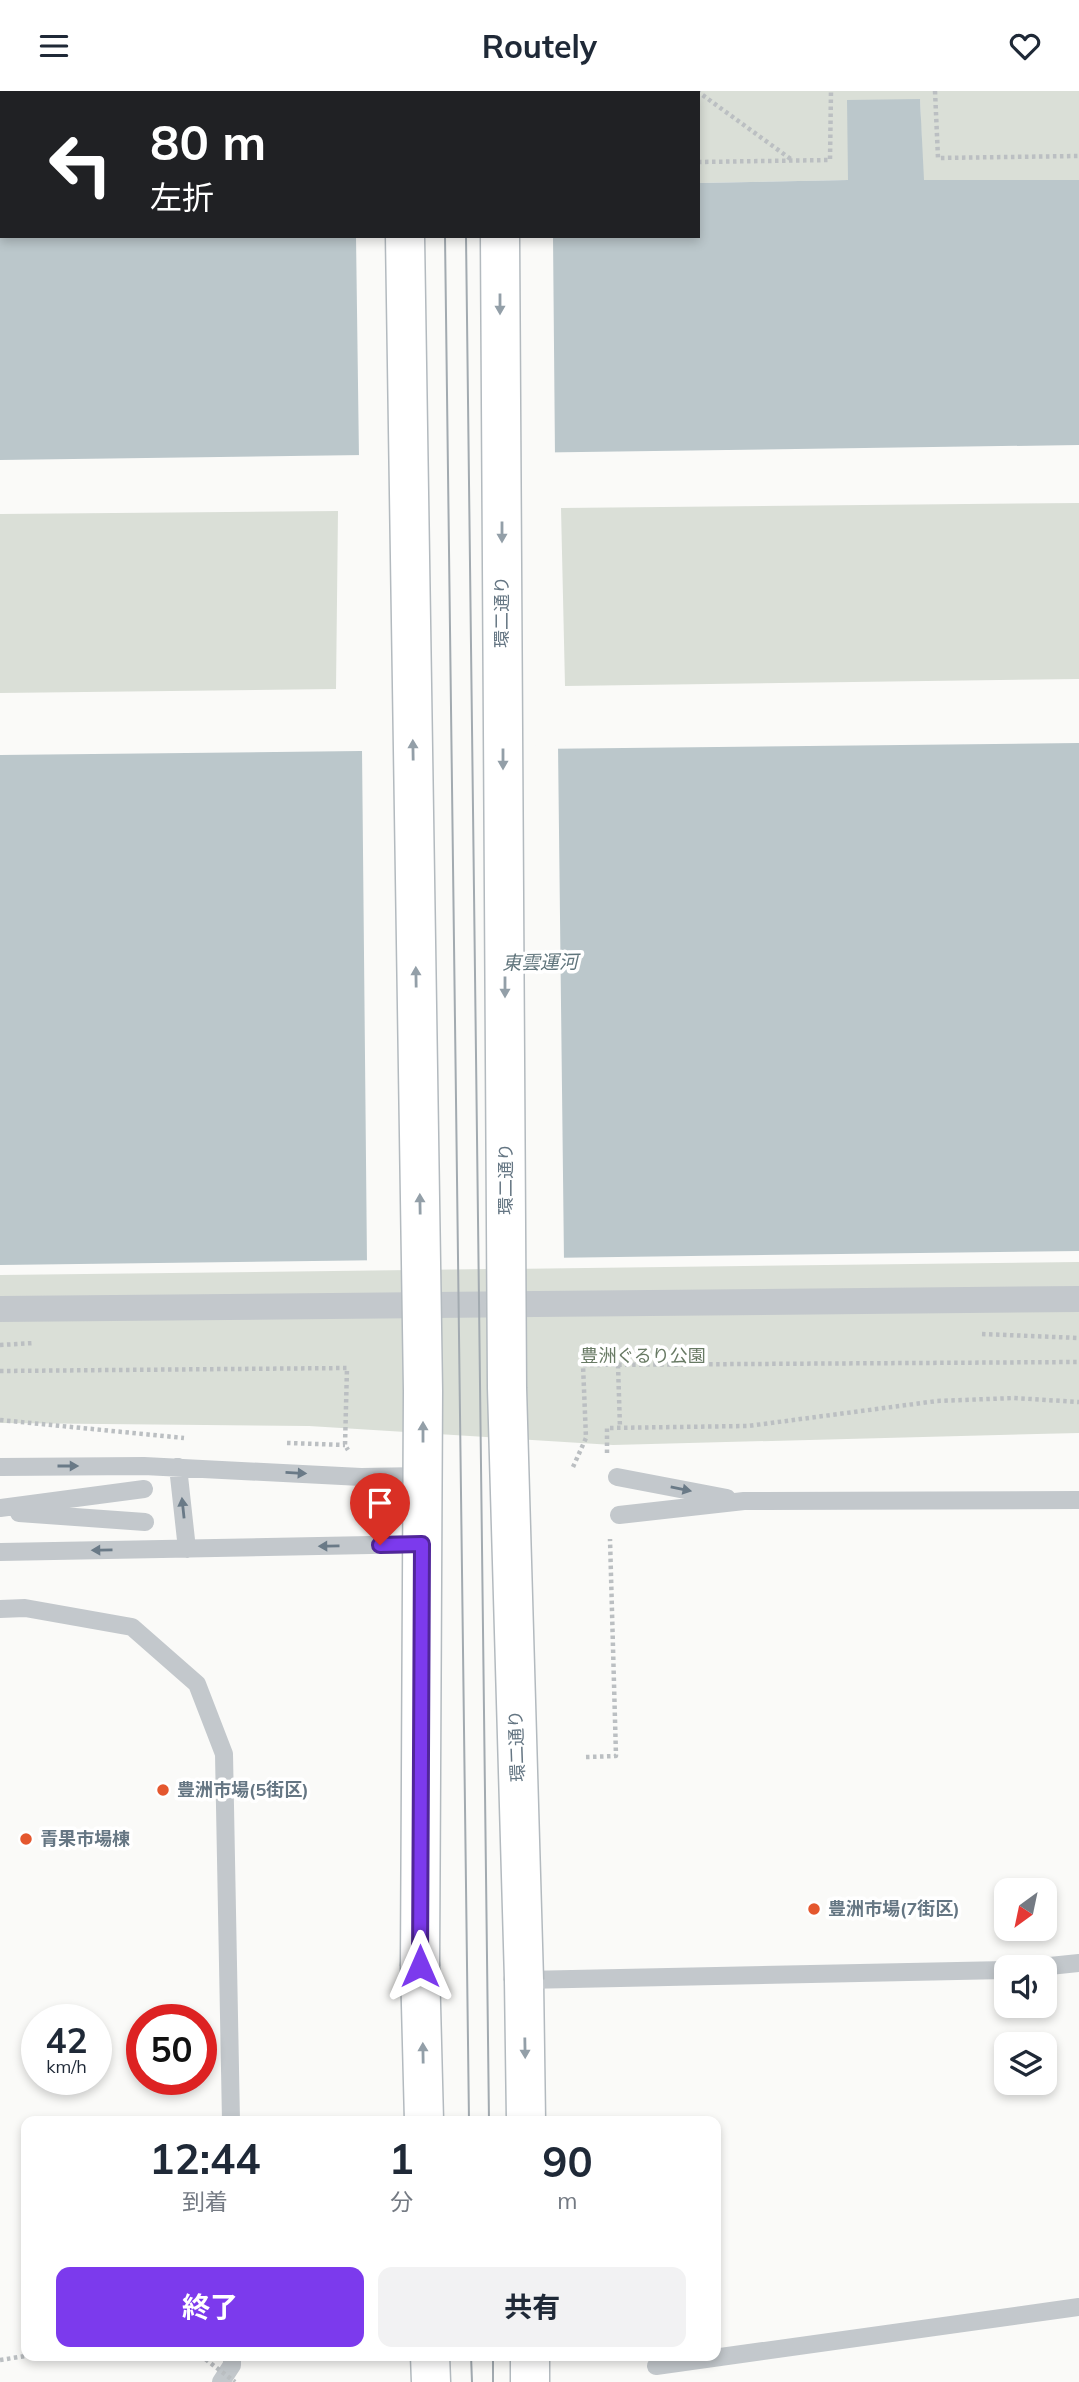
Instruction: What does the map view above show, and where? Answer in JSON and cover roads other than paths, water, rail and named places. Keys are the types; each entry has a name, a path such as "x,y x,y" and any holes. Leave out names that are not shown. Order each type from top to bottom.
{"main road":[{"path":"405,238 422,1476 420,1966 424,2116"},
{"name":"環二通り","path":"500,238 507,1388 526,2116"},
{"path":"430,2361 431,2382"},
{"path":"530,2361 530,2382"}],"street":[{"path":"0,1309 1079,1299"}],"lane":[{"path":"0,1467 178,1467 361,1476 422,1476"},
{"path":"178,1467 187,1549"},
{"path":"617,1477 744,1501"},
{"path":"0,1510 144,1489"},
{"path":"619,1515 744,1501 1079,1500"},
{"path":"0,1510 145,1522"},
{"path":"0,1552 422,1544"},
{"path":"0,1609 25,1608 132,1627 197,1684 223,1754 231,2116"},
{"path":"1057,1965 1079,1963"},
{"path":"524,1980 994,1970"},
{"path":"721,2357 1079,2308"},
{"path":"221,2382 232,2361"},
{"path":"656,2366 692,2361"}],"water":[{"path":"920,99 924,180 1079,180 1079,445 0,460 0,238 700,238 700,183 848,180 847,100"},
{"name":"東雲運河","path":"1079,743 1079,1251 0,1265 0,755"}],"tram line":[{"path":"445,238 469,2116"},
{"path":"466,238 489,2116"},
{"path":"471,2361 472,2382"},
{"path":"493,2361 493,2382"}],"place":[{"name":"豊洲市場(5街区)","path":"163,1790"},
{"name":"青果市場棟","path":"26,1839"},
{"name":"豊洲市場(7街区)","path":"814,1909"}],"park label":[{"name":"豊洲ぐるり公園","path":"643,1356"}]}
